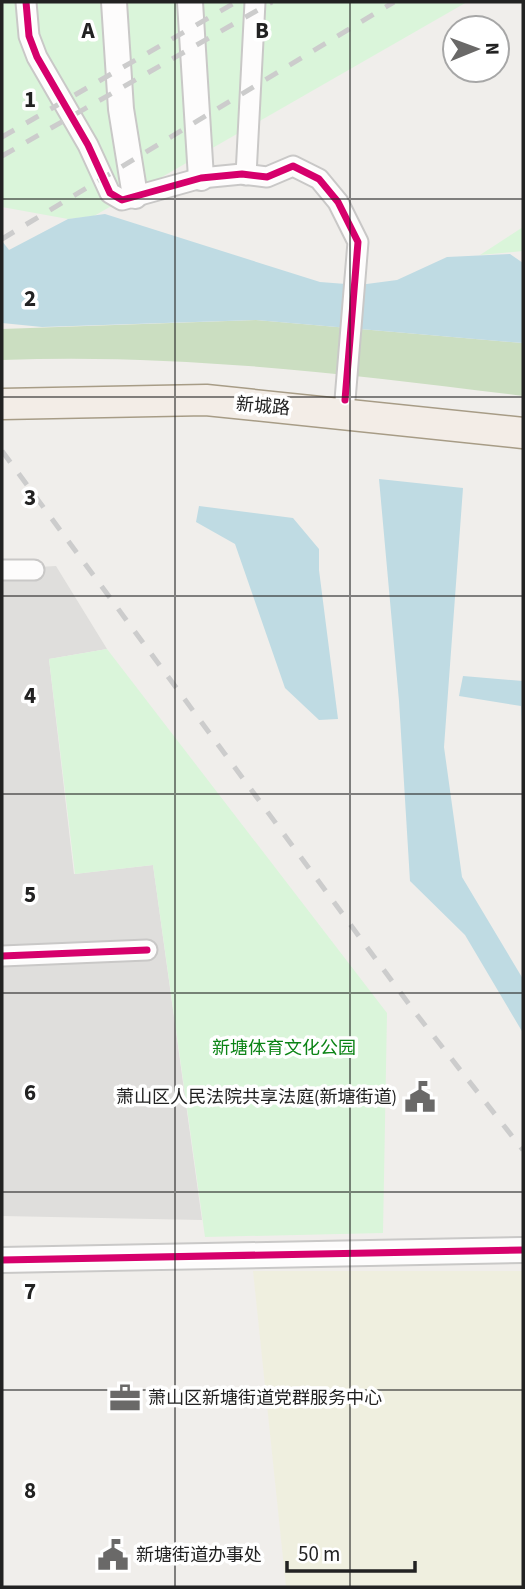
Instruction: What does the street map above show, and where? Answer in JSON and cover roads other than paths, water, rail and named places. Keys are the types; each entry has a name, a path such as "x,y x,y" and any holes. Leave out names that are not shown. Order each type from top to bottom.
{"main road":[{"name":"新城路","path":"2,391 206,387 523,420"},
{"name":"新城路","path":"2,404 206,400 523,433"}],"street":[{"path":"26,2 29,36 37,57 88,145 110,193 122,200 201,178 246,175 267,177 293,166 319,179 338,202 358,242 345,400"},
{"path":"114,2 121,109 135,196"},
{"path":"190,2 201,178"},
{"path":"246,175 255,2"},
{"path":"2,570 34,570"},
{"path":"2,956 147,950"},
{"path":"2,1260 523,1250"}],"water":[{"path":"105,214 320,282 359,285 397,280 447,257 510,254 523,263 523,343 256,320 42,327 2,323 2,241 9,250 68,219"},
{"path":"379,479 463,488 444,747 462,877 523,979 523,1033 465,935 410,881 399,701"},
{"path":"199,506 293,518 319,549 319,570 338,719 319,720 285,688 235,544 196,522"},
{"path":"463,676 523,681 523,749 521,706 459,696"}],"railway":[{"path":"2,137 236,2"},
{"path":"2,156 272,2"},
{"path":"2,239 394,2"},
{"path":"2,451 414,1011 523,1150"}],"place":[{"name":"萧山区人民法院共享法庭(新塘街道)","path":"420,1097"},
{"name":"萧山区新塘街道党群服务中心","path":"125,1398"},
{"name":"新塘街道办事处","path":"113,1555"}],"park label":[{"name":"新塘体育文化公园","path":"284,1048"}]}
